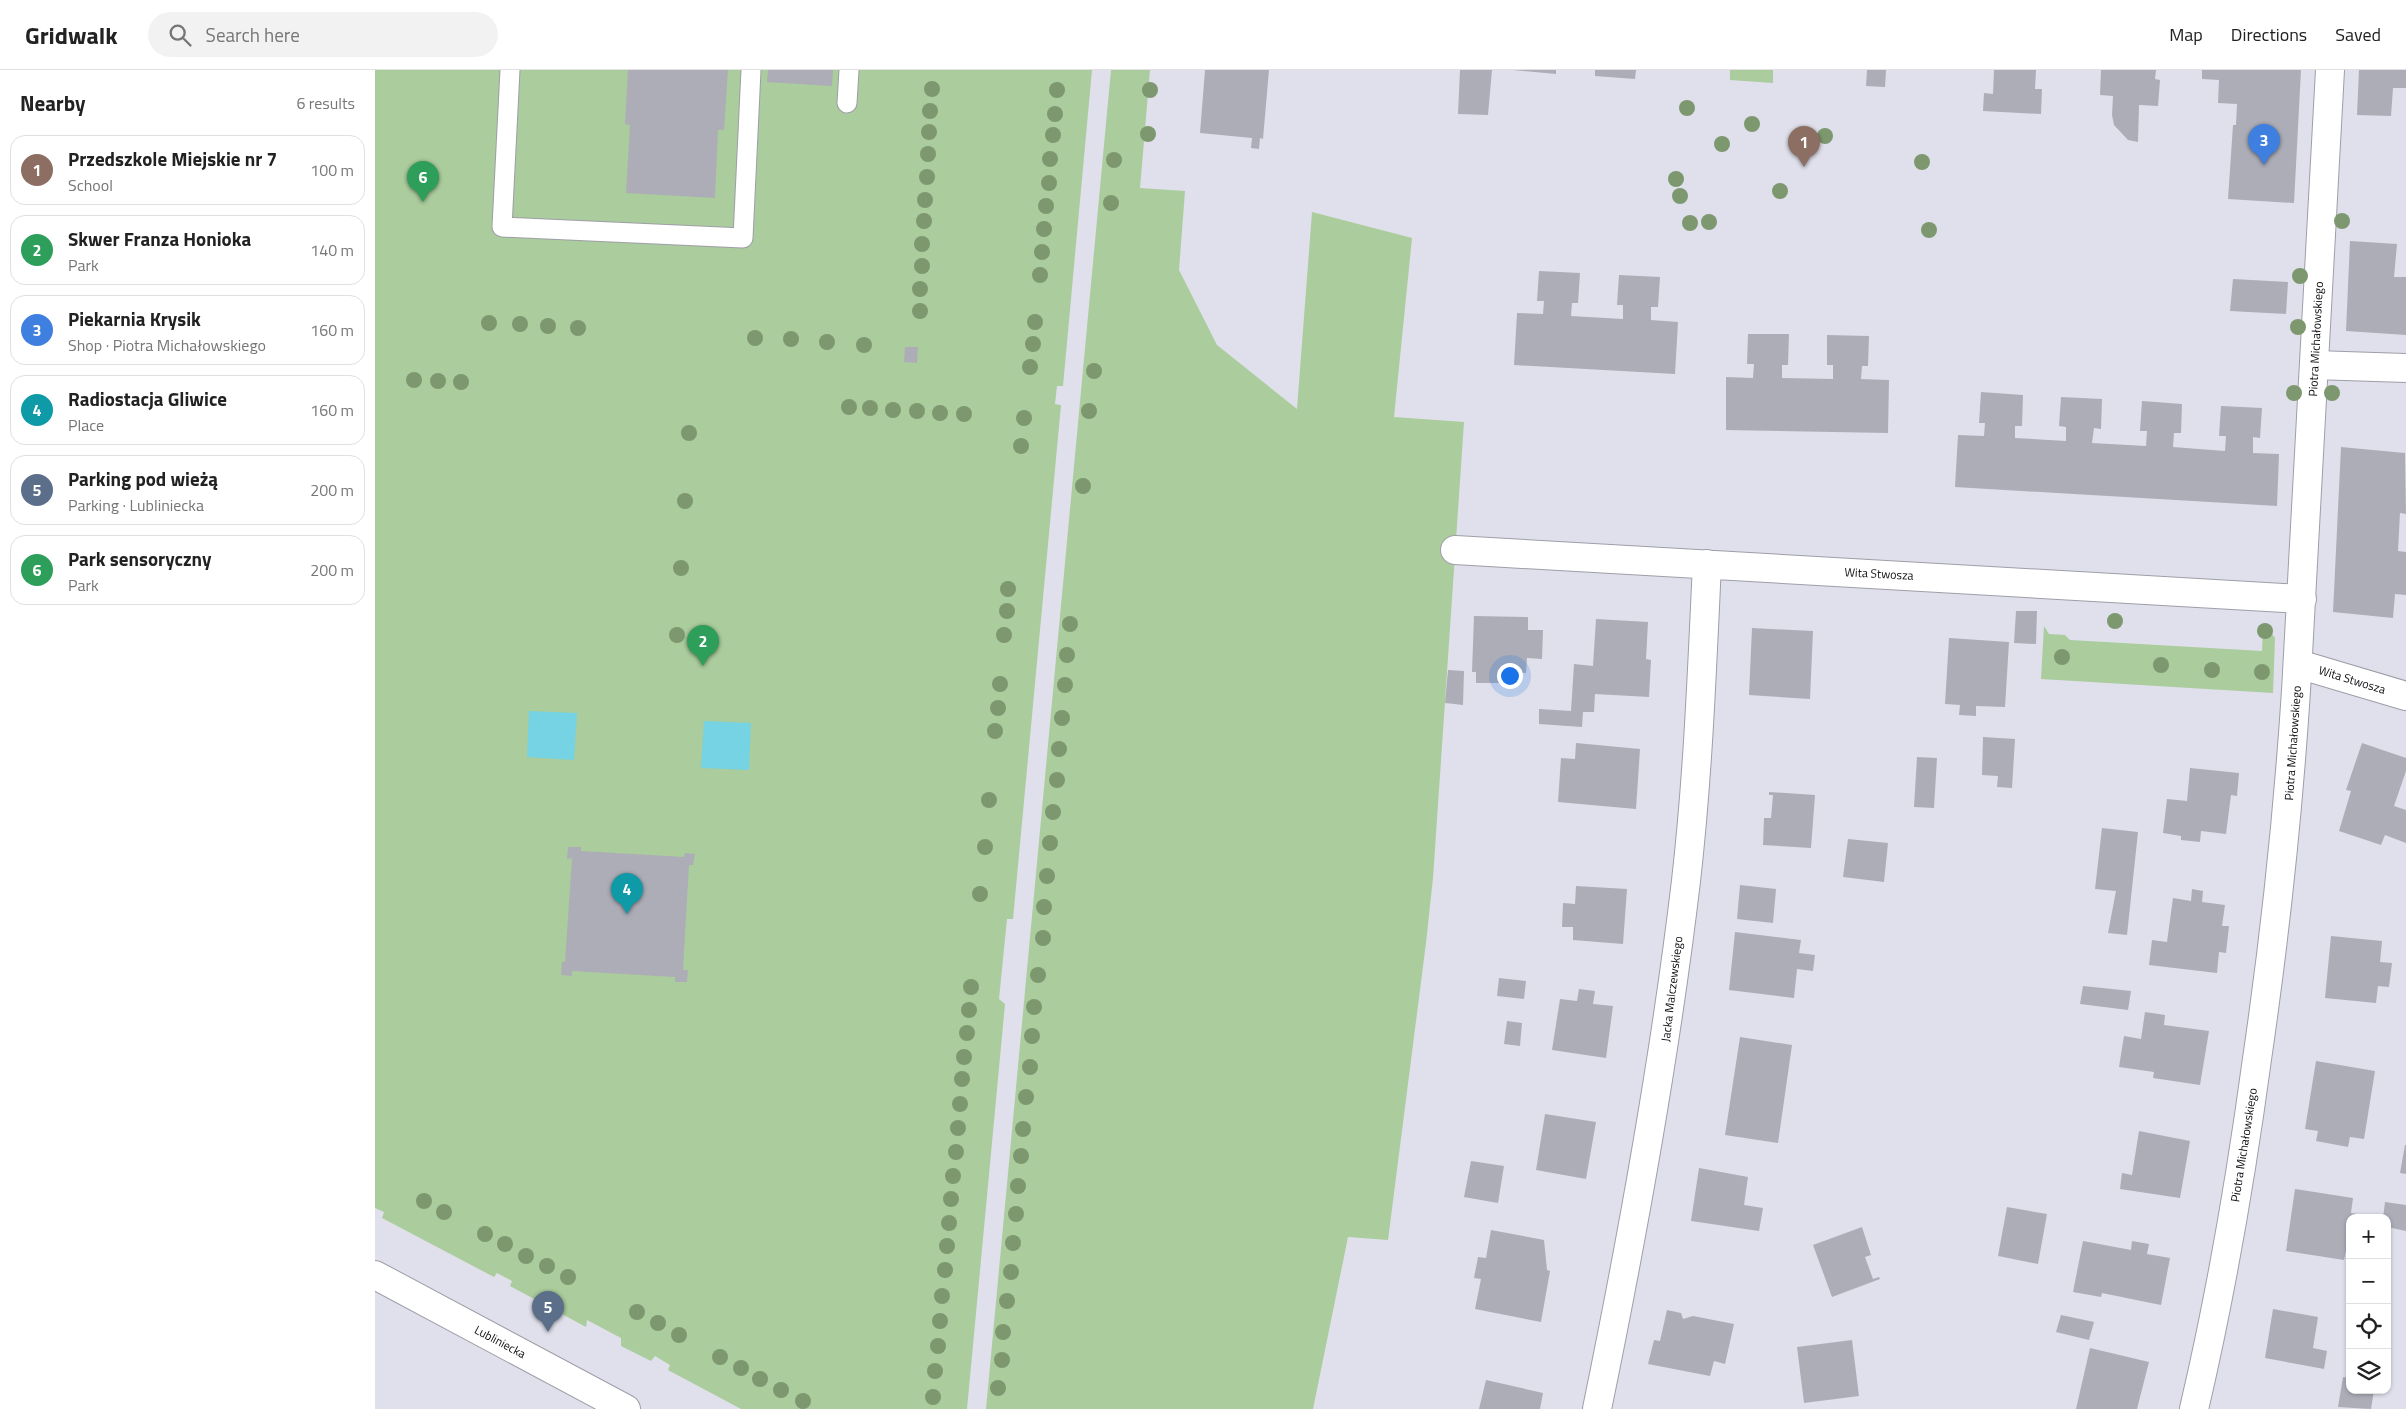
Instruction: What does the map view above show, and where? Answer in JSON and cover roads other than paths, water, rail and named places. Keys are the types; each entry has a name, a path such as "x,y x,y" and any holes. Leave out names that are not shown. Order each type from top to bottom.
{"street":[{"name":"Piotra Michałowskiego","path":"2194,1409 2223,1275 2247,1132 2277,918 2290,790 2298,664 2330,70"},
{"path":"2314,365 2406,368"},
{"name":"Wita Stwosza","path":"1455,550 2302,599"},
{"name":"Jacka Malczewskiego","path":"1597,1409 1630,1249 1655,1102 1683,899 1701,700 1707,564"},
{"name":"Wita Stwosza","path":"2298,664 2406,696"},
{"name":"Lubliniecka","path":"375,1275 626,1409"}],"lane":[{"path":"510,70 502,226 743,238 751,70"},
{"path":"847,103 849,70"}],"water":[{"path":"529,711 577,713 574,760 527,757"},
{"path":"704,721 751,723 749,770 701,768"}],"place":[{"name":"Piekarnia Krysik","path":"2264,165"},
{"name":"Przedszkole Miejskie nr 7","path":"1804,167"},
{"name":"Park sensoryczny","path":"423,202"},
{"name":"Skwer Franza Honioka","path":"703,666"},
{"name":"Radiostacja Gliwice","path":"627,914"},
{"name":"Parking pod wieżą","path":"548,1332"}]}
